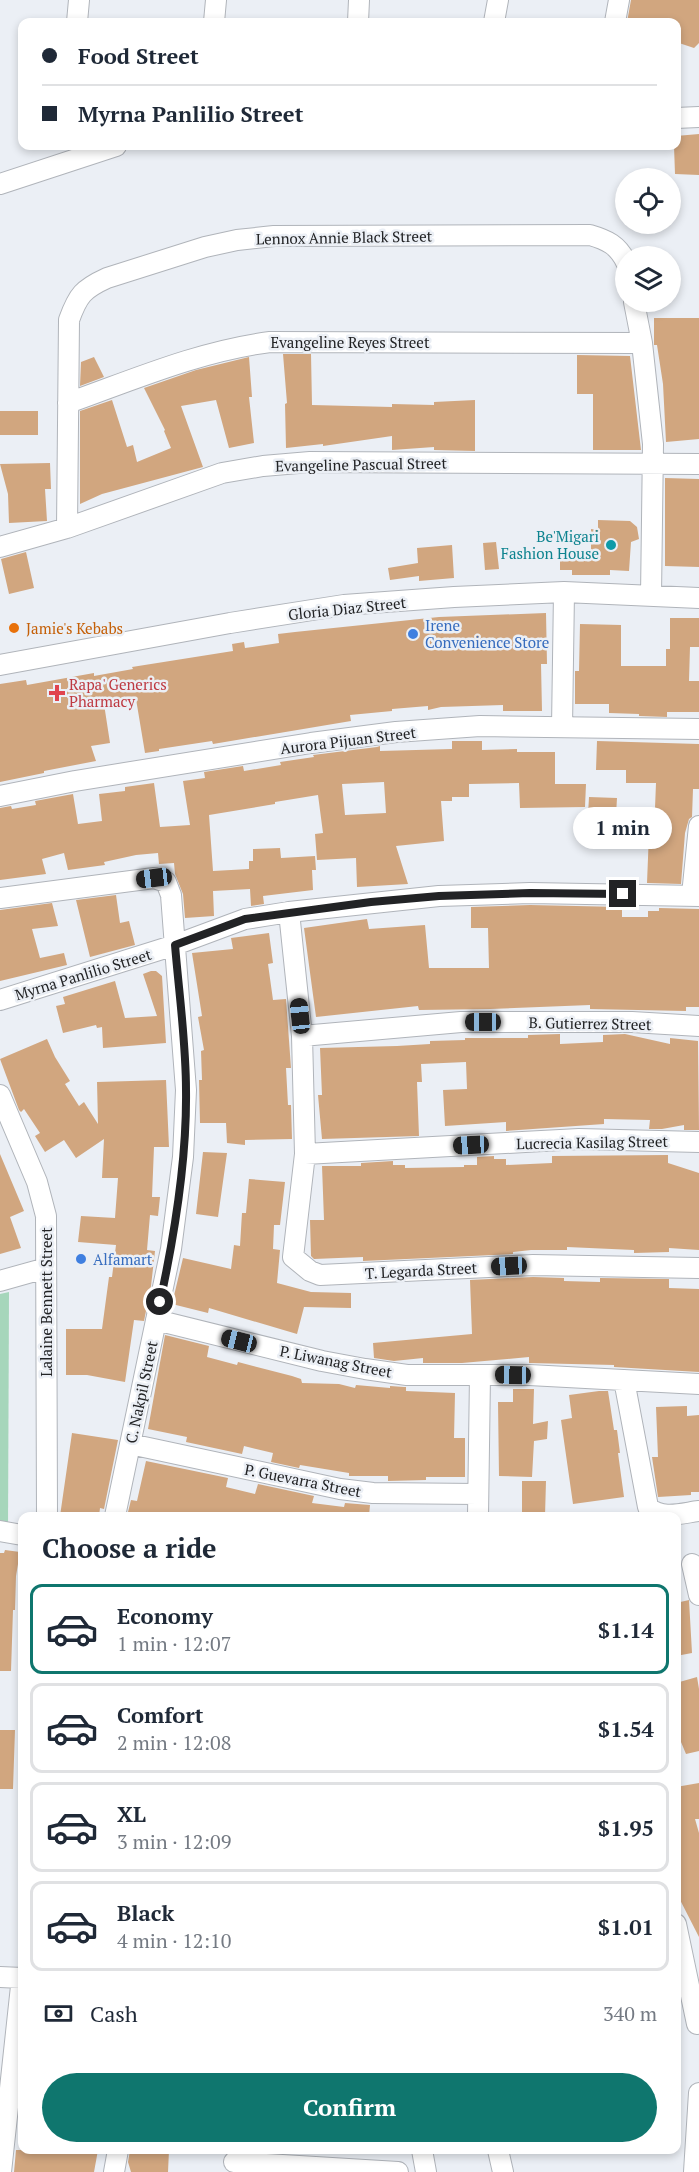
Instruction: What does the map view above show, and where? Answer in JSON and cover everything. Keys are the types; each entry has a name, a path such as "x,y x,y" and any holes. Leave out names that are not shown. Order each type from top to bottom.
{"street":[{"path":"77,18 79,0"},
{"path":"214,18 216,0"},
{"path":"358,18 359,0"},
{"path":"495,18 498,0"},
{"path":"616,18 619,0"},
{"path":"681,118 699,117"},
{"path":"0,184 82,150"},
{"name":"Lennox Annie Black Street","path":"67,528 69,320 81,292 107,278 205,247 237,240 274,236 570,233 607,239 615,246"},
{"path":"636,312 649,392 654,464 651,596"},
{"name":"Evangeline Reyes Street","path":"68,403 198,356 238,346 270,342 642,343"},
{"name":"Evangeline Pascual Street","path":"0,548 67,528 222,473 263,466 310,462 699,464"},
{"path":"562,727 564,592"},
{"name":"Gloria Diaz Street","path":"0,665 230,623 344,605 564,592 699,598"},
{"name":"Aurora Pijuan Street","path":"0,796 75,781 396,732 480,726 699,729"},
{"path":"695,895 699,826"},
{"name":"C. Nakpil Street","path":"0,898 154,878 166,882 170,887 186,1090 183,1157 171,1250 116,1512"},
{"name":"Myrna Panlilio Street","path":"0,1000 175,945 245,919 289,912 439,896 530,893 695,895"},
{"path":"289,912 302,1036 305,1154"},
{"name":"B. Gutierrez Street","path":"302,1036 461,1022 632,1022 699,1026"},
{"name":"Lalaine Bennett Street","path":"0,1095 37,1182 46,1216 47,1512"},
{"name":"Lucrecia Kasilag Street","path":"305,1154 579,1139 699,1142"},
{"name":"T. Legarda Street","path":"305,1154 293,1257 310,1271 320,1275 533,1265 699,1268"},
{"path":"0,1281 46,1268"},
{"name":"P. Liwanag Street","path":"156,1320 365,1370 407,1375 529,1375 699,1384"},
{"path":"478,1512 480,1375"},
{"path":"624,1380 648,1507 654,1512"},
{"name":"P. Guevarra Street","path":"130,1444 340,1489 373,1493 478,1494"},
{"path":"681,1513 699,1511"},
{"path":"0,1531 18,1534"},
{"path":"692,1564 699,1595"},
{"path":"682,1971 698,2032"},
{"path":"0,1977 18,1978"},
{"path":"1,2172 18,2015"},
{"path":"694,2172 699,2103"},
{"path":"114,2172 117,2154"},
{"path":"423,2154 426,2172"},
{"path":"499,2154 503,2172"},
{"path":"234,2161 398,2172"}],"green space":[{"path":"9,1292 8,1532 0,1531 0,1294"}],"building":[{"path":"631,0 699,0 699,43 694,48 681,44 681,18 628,18"},
{"path":"699,134 699,175 681,174 681,168 675,168 674,150 681,150 681,136"},
{"path":"654,318 699,318 699,439 666,442 663,384 657,345 654,345"},
{"path":"283,354 311,354 312,405 392,407 392,404 434,405 434,402 475,400 475,451 434,450 434,447 392,450 392,436 323,446 323,444 286,448 285,404 287,403"},
{"path":"577,355 630,356 641,450 593,450 593,394 577,394"},
{"path":"94,357 104,377 80,386 81,362"},
{"path":"249,357 252,397 249,397 254,443 229,448 216,400 181,406 203,467 102,494 80,504 80,411 112,400 127,447 133,445 137,462 171,448 165,430 144,388 196,370"},
{"path":"0,411 38,411 38,435 0,435"},
{"path":"50,463 51,489 45,489 47,521 9,523 8,494 0,464"},
{"path":"665,478 699,479 699,567 665,566"},
{"name":"Be'Migari Fashion House","path":"598,520 630,521 637,527 639,539 631,542 629,571 610,570 610,575 572,575 572,570 560,570 560,552 591,550 591,529 598,530"},
{"path":"496,542 499,569 485,570 483,543"},
{"path":"452,545 454,578 419,581 419,576 390,580 388,568 418,563 417,548"},
{"path":"26,552 34,588 9,594 1,559"},
{"path":"546,613 547,664 541,664 542,711 503,711 503,705 441,707 428,710 428,706 392,709 392,711 350,715 351,721 213,744 212,741 159,749 159,751 145,753 136,699 104,704 110,743 91,746 96,761 0,782 0,684 26,680 27,685 94,673 94,676 133,669 132,667 233,651 232,644 244,642 245,648 279,643 278,634 439,617"},
{"path":"670,618 699,618 699,647 690,647 689,681 699,681 699,712 667,712 667,717 639,716 639,714 609,713 609,704 575,704 575,671 579,671 580,624 621,625 621,666 666,666 666,649 670,649"},
{"path":"452,741 482,741 482,750 517,749 517,752 555,752 555,784 586,784 585,807 520,808 519,783 469,784 469,797 452,797 452,801 441,801 444,841 396,846 408,884 357,887 356,858 317,860 315,834 323,833 318,795 209,815 213,871 249,869 249,861 253,861 253,849 280,848 281,858 315,856 316,870 312,870 313,890 263,896 264,904 251,906 250,889 213,891 214,916 185,918 183,894 175,874 174,863 159,864 158,853 136,855 104,862 105,865 68,870 64,853 42,859 46,874 0,880 0,808 11,806 12,809 36,805 35,801 73,794 78,824 102,821 99,794 125,791 125,787 154,783 160,827 190,825 183,781 205,778 204,772 243,766 244,771 281,765 280,762 314,757 313,755 380,746 380,751 452,749","holes":["384,782 386,813 345,815 342,784"]},
{"path":"597,741 699,744 699,789 693,789 692,817 689,819 685,833 681,884 647,883 649,833 654,833 656,783 626,783 626,770 596,770"},
{"path":"589,797 617,798 616,815 588,815"},
{"path":"116,895 120,923 129,921 135,945 90,957 76,900"},
{"path":"52,903 58,926 32,929 40,958 64,953 67,965 0,981 0,910"},
{"path":"530,905 622,907 622,917 648,917 648,911 659,911 659,908 699,909 699,1007 686,1007 686,1011 590,1009 590,1005 419,1010 418,1006 316,1017 304,928 367,919 369,929 425,925 429,968 489,968 488,928 471,928 471,907"},
{"path":"269,933 273,963 268,964 273,1000 286,999 291,1068 286,1068 288,1105 291,1105 292,1139 245,1140 245,1145 227,1143 226,1123 200,1123 199,1080 202,1080 201,1051 204,1050 198,1017 202,1016 192,953 233,949 231,938"},
{"path":"156,971 162,976 166,1043 103,1048 102,1027 97,1028 96,1025 63,1033 56,1006 65,1004 63,997 115,981 125,1018 157,1016 143,974"},
{"path":"560,1034 560,1044 603,1042 603,1035 625,1034 670,1044 670,1038 698,1041 699,1130 684,1130 684,1125 649,1129 650,1120 604,1119 604,1124 506,1131 506,1122 445,1126 443,1090 467,1089 466,1062 421,1064 422,1082 417,1082 419,1136 322,1139 318,1095 322,1095 320,1048 397,1046 430,1044 430,1041 465,1040 465,1038 528,1038 528,1035"},
{"path":"47,1039 70,1081 65,1084 79,1106 84,1102 98,1124 97,1082 166,1080 169,1147 154,1147 152,1197 160,1197 158,1216 150,1215 147,1250 155,1251 151,1286 144,1321 134,1320 125,1382 87,1375 66,1375 66,1329 102,1329 116,1245 78,1242 81,1216 115,1218 118,1178 102,1178 104,1139 76,1158 64,1140 45,1152 35,1136 40,1133 24,1109 21,1112 19,1110 0,1059"},
{"path":"203,1152 227,1153 218,1217 196,1214"},
{"path":"0,1154 24,1211 10,1217 21,1248 0,1254"},
{"path":"668,1155 668,1163 699,1173 699,1250 669,1248 669,1252 634,1253 634,1250 567,1247 567,1250 531,1250 513,1252 513,1254 363,1261 363,1257 314,1259 311,1256 310,1220 324,1220 322,1166 361,1166 361,1163 393,1161 393,1165 405,1165 405,1168 464,1167 464,1165 477,1165 477,1157 494,1156 494,1159 506,1159 506,1165 552,1163 552,1156"},
{"path":"249,1179 285,1182 280,1225 274,1225 273,1249 280,1250 277,1283 311,1292 351,1293 351,1308 304,1307 297,1334 209,1308 208,1313 172,1304 183,1258 231,1269 234,1245 240,1246 242,1213 246,1213"},
{"path":"533,1277 600,1282 600,1278 669,1279 669,1288 699,1289 699,1372 614,1367 614,1365 529,1363 529,1357 462,1363 423,1363 423,1358 394,1361 374,1358 373,1343 472,1334 470,1280"},
{"path":"165,1335 209,1346 207,1357 237,1365 238,1362 292,1376 301,1379 302,1383 339,1384 355,1388 356,1385 406,1387 406,1391 455,1393 454,1438 465,1438 465,1477 426,1477 426,1480 388,1481 388,1476 349,1476 349,1473 300,1465 299,1468 271,1462 273,1453 244,1446 242,1454 186,1442 187,1437 148,1429"},
{"path":"513,1389 534,1389 533,1424 548,1421 547,1439 534,1441 532,1477 499,1476 498,1402 513,1402"},
{"path":"608,1391 614,1430 617,1430 624,1497 573,1504 561,1420 572,1418 569,1395"},
{"path":"687,1406 687,1416 699,1415 699,1492 691,1492 691,1495 658,1497 652,1457 658,1457 656,1407"},
{"path":"72,1433 118,1440 104,1509 100,1508 100,1512 61,1512"},
{"path":"146,1461 228,1478 226,1487 255,1494 258,1484 314,1496 312,1503 344,1507 345,1503 370,1505 369,1512 128,1512 131,1500 137,1501"},
{"path":"522,1481 546,1481 545,1512 522,1512"},
{"path":"5,1550 18,1552 11,1671 0,1671 0,1553 4,1553"},
{"path":"689,1600 692,1653 681,1655 681,1602"},
{"path":"697,1677 699,1689 699,1751 686,1754 681,1742 681,1682"},
{"path":"0,1730 15,1730 13,1789 0,1789"},
{"path":"699,1783 699,1819 695,1819 699,1833 699,1937 681,1902 681,1786"},
{"path":"16,2150 18,2154 97,2154 94,2172 14,2172"},
{"path":"129,2154 169,2154 168,2172 131,2172 128,2162"}],"place":[{"name":"Be'Migari Fashion House","path":"611,545"},
{"name":"Jamie's Kebabs","path":"14,628"},
{"name":"Irene Convenience Store","path":"413,634"},
{"name":"Rapa' Generics Pharmacy","path":"57,693"},
{"name":"Alfamart","path":"81,1259"}],"route":[{"path":"160,1302 171,1250 183,1157 186,1090 175,945 245,919 371,902 439,896 530,893 623,894"}]}
